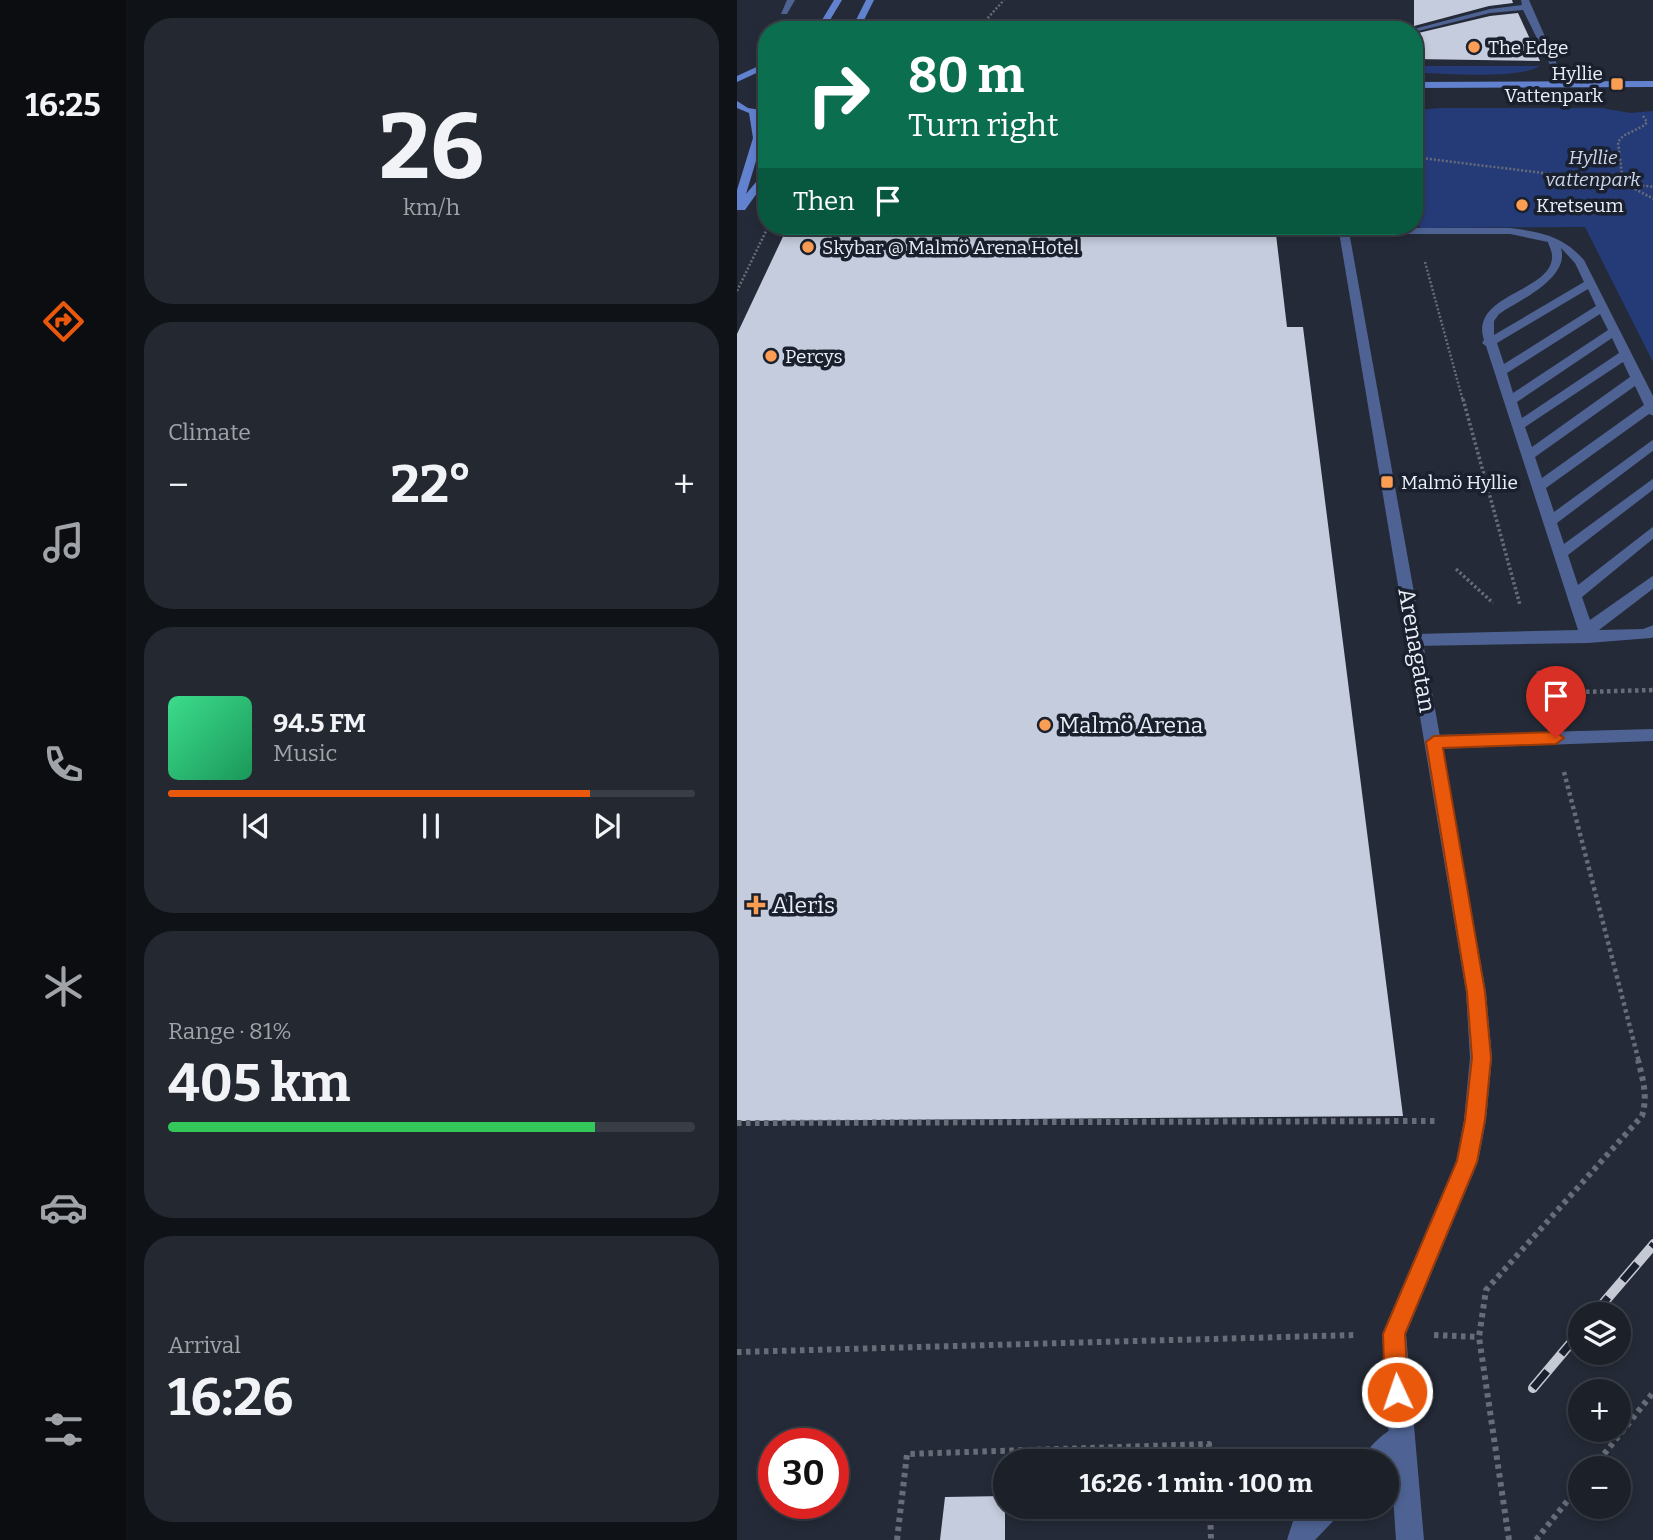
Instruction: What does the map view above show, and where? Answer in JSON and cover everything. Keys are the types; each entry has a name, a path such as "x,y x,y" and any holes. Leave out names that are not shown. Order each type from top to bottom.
{"street":[{"path":"784,12 791,0"},
{"path":"825,21 838,0"},
{"path":"860,21 870,0"},
{"path":"1423,28 1525,4 1564,85"},
{"path":"737,72 758,67"},
{"path":"737,79 758,68"},
{"path":"1423,85 1653,84"},
{"path":"737,206 757,138 743,108"},
{"path":"737,214 758,185"},
{"path":"1423,230 1510,231 1545,236 1567,247 1580,262 1652,409 1537,488"},
{"name":"Arenagatan","path":"1345,235 1476,992 1481,1058 1475,1120 1467,1162 1394,1334 1410,1540"},
{"path":"1553,240 1558,257 1553,272 1488,320 1486,329 1488,342 1587,635"},
{"path":"1488,342 1590,283"},
{"path":"1499,373 1602,307"},
{"path":"1508,402 1614,331"},
{"path":"1517,427 1625,355"},
{"path":"1527,457 1637,378"},
{"path":"1548,522 1653,443"},
{"path":"1559,555 1653,482"},
{"path":"1573,597 1653,530"},
{"path":"1587,635 1653,580"},
{"path":"1415,640 1645,634 1653,629"},
{"path":"1434,742 1653,735"},
{"path":"1388,1449 1400,1438"},
{"path":"1301,1540 1303,1531 1316,1519"}],"path":[{"path":"985,21 1004,0"},
{"path":"1623,183 1618,142 1623,136 1645,125 1647,122 1641,115"},
{"path":"1423,158 1653,187"},
{"path":"1623,183 1653,199"},
{"path":"737,291 764,235"},
{"path":"1418,235 1556,738 1645,1086 1646,1103 1642,1116 1487,1290 1479,1337 1509,1540"},
{"path":"1544,693 1653,690"},
{"path":"737,1123 1475,1120"},
{"path":"737,1352 1394,1334"},
{"path":"1603,1456 1652,1394"},
{"path":"1058,1449 1209,1444 1209,1449"},
{"path":"897,1540 907,1454 993,1451"},
{"path":"1536,1540 1568,1500"},
{"path":"1210,1519 1211,1540"}],"green space":[{"path":"1423,66 1540,66 1515,73 1423,73"},
{"name":"Hyllie vattenpark","path":"1602,108 1630,113 1653,111 1653,362 1585,227 1423,228 1423,109"}],"building":[{"path":"1414,0 1512,0 1513,3 1489,6 1423,24 1423,21 1414,21"},
{"name":"The Edge","path":"1518,13 1540,61 1423,59 1423,32 1490,16"},
{"name":"Malmö Arena","path":"784,235 1276,235 1287,327 1303,327 1403,1116 737,1121 737,334"},
{"path":"993,1496 993,1519 1005,1519 1005,1540 940,1540 945,1497"}],"railway":[{"path":"1604,1302 1654,1244"},
{"path":"1533,1388 1568,1346"}],"place":[{"name":"The Edge","path":"1474,47"},
{"name":"Hyllie Vattenpark","path":"1617,84"},
{"name":"Kretseum","path":"1522,205"},
{"name":"Skybar @ Malmö Arena Hotel","path":"808,247"},
{"name":"Percys","path":"771,356"},
{"name":"Malmö Hyllie","path":"1387,482"},
{"name":"Malmö Arena","path":"1045,725"},
{"name":"Aleris","path":"756,905"}],"route":[{"path":"1397,1392 1394,1334 1412,1286 1467,1162 1475,1120 1481,1058 1476,992 1434,742 1556,738"}]}
